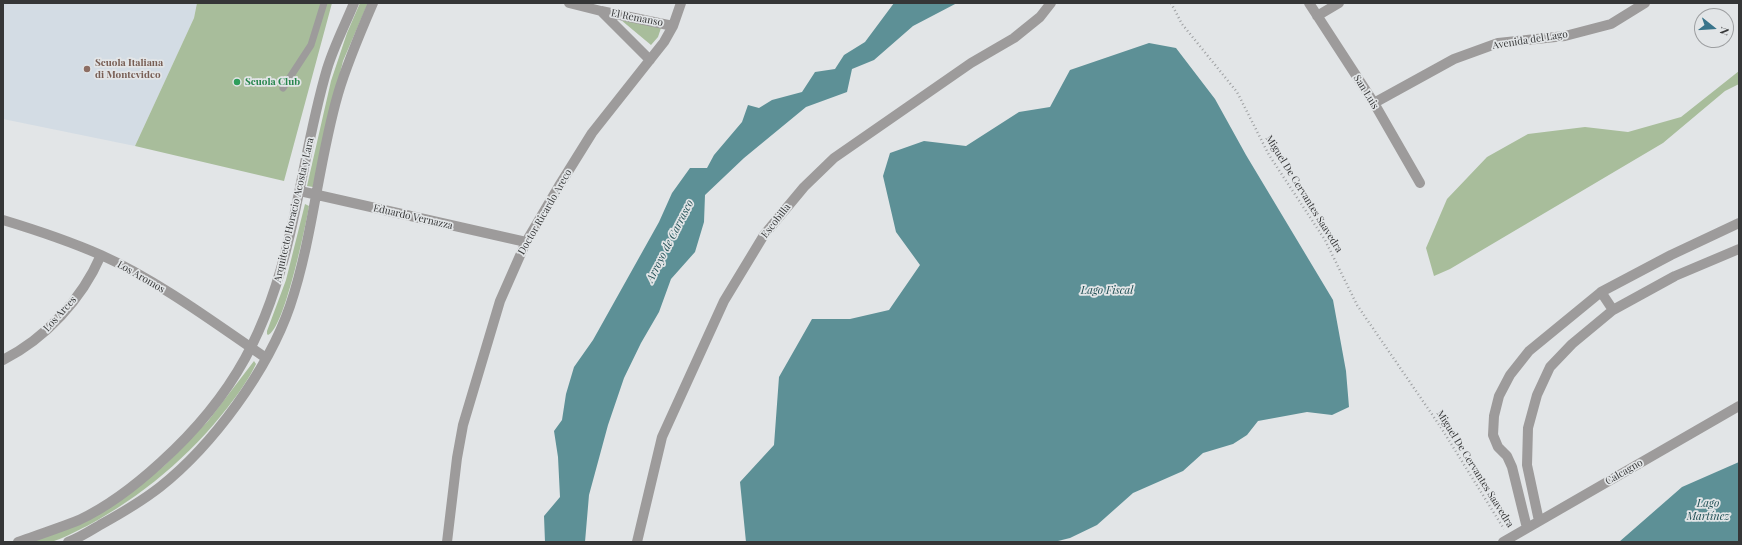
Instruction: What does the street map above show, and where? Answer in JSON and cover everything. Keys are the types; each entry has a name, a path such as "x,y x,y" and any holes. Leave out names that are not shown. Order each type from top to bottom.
{"street":[{"name":"Arquitecto Horacio Acosta y Lara","path":"18,542 79,519 137,484 174,450 206,417 221,398 252,348 264,322 290,236 327,68 354,3"},
{"name":"Arquitecto Horacio Acosta y Lara","path":"68,542 118,515 160,487 219,429 236,407 266,358 280,333 290,305 338,95 357,38 373,3"},
{"name":"El Remanso","path":"569,3 673,26"},
{"name":"Doctor Ricardo Areco","path":"447,542 457,458 463,425 500,301 526,242 592,133 664,42 673,26 681,3"},
{"name":"Escobilla","path":"637,542 662,437 724,301 764,235 804,187 834,158 971,63 1014,38 1040,17 1051,3"},
{"name":"San Luis","path":"1308,3 1374,103 1420,183"},
{"path":"1317,16 1339,3"},
{"name":"Avenida del Lago","path":"1374,103 1454,58 1498,43 1565,36 1611,24 1645,3"},
{"name":"El Remanso","path":"601,11 650,60"},
{"name":"Eduardo Vernazza","path":"300,191 526,242"},
{"name":"Los Aromos","path":"3,220 37,230 101,255 150,280 266,358"},
{"path":"1527,528 1512,467 1507,456 1498,447 1493,435 1494,416 1499,396 1510,375 1529,351 1601,292 1739,223"},
{"path":"1539,521 1527,466 1528,428 1537,395 1550,367 1572,344 1613,310 1675,276 1739,249"},
{"name":"Los Arces","path":"3,360 20,351 37,338 68,308 93,275 101,255"},
{"path":"1601,292 1613,310"},
{"name":"Calcagno","path":"1508,541 1527,528 1739,406"}],"lane":[{"path":"283,88 311,45 321,17 324,3"}],"path":[{"name":"Miguel De Cervantes Saavedra","path":"1171,3 1182,24 1237,92 1269,155 1325,240 1357,305 1440,426 1508,541"}],"shaded area":[{"name":"Scuola Italiana di Montevideo","path":"3,3 197,3 194,18 135,146 3,119"}],"green space":[{"name":"Scuola Club","path":"197,3 332,3 284,181 135,146 194,18"},
{"path":"360,3 368,3 343,61 313,187 307,186 331,81 347,33"},
{"path":"621,20 661,28 658,37 651,45"},
{"path":"1739,71 1739,84 1725,91 1663,143 1450,269 1434,276 1426,248 1447,199 1487,157 1528,134 1585,127 1628,132 1681,117"},
{"path":"305,204 309,206 293,276 281,315 274,329 268,335 267,331 286,280"},
{"path":"254,361 256,364 250,375 228,407 198,442 164,474 107,515 87,526 55,541 32,542 144,482 165,465 208,421"}],"water":[{"name":"Arroyo de Carrasco","path":"894,3 957,3 913,26 874,60 852,69 847,92 806,107 744,158 705,195 704,222 695,252 671,279 659,312 641,343 624,378 608,425 589,495 585,542 545,542 544,516 560,497 558,457 554,431 562,420 566,394 574,367 593,340 659,222 672,193 690,168 707,168 714,155 742,122 748,105 759,108 772,100 802,92 815,72 835,69 844,55 865,42"},
{"name":"Lago Fiscal","path":"1149,43 1176,48 1215,99 1246,155 1333,300 1346,371 1349,407 1332,415 1307,412 1258,421 1247,435 1233,444 1203,453 1183,471 1133,493 1097,525 1070,538 1054,542 746,542 740,482 774,445 779,377 812,319 850,319 889,310 920,265 896,232 883,176 890,153 924,141 966,146 1019,112 1050,107 1070,70"},
{"name":"Lago Martínez","path":"1739,462 1739,542 1619,542 1682,487"}],"place":[{"name":"Scuola Italiana di Montevideo","path":"87,69"},
{"name":"Scuola Club","path":"237,82"}]}
